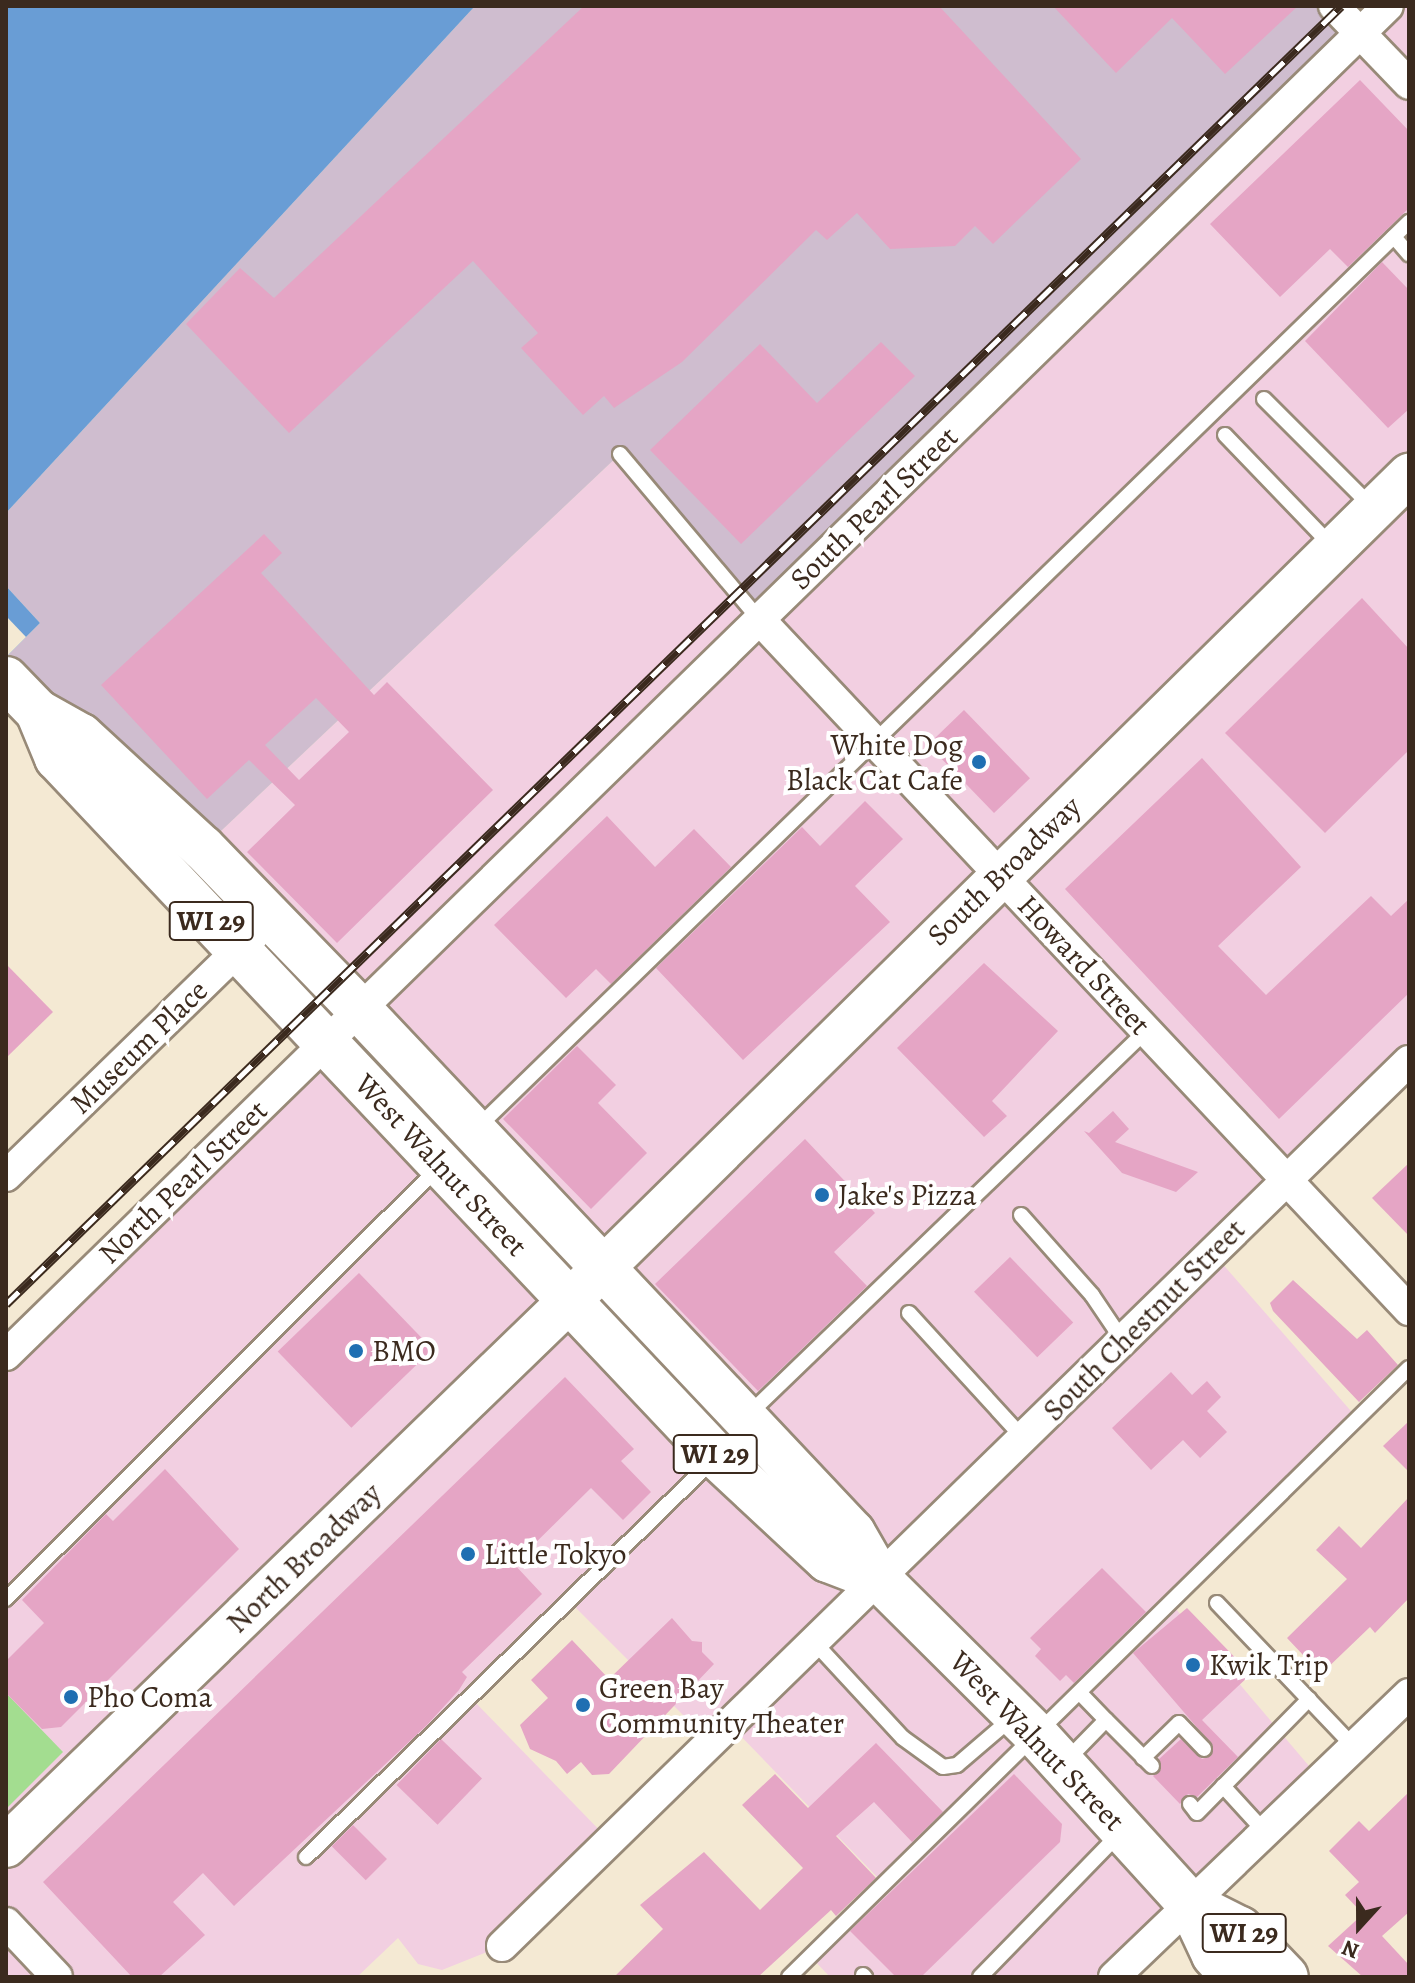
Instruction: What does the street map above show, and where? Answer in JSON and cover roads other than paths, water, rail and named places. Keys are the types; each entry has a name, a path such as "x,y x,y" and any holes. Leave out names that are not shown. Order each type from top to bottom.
{"main road":[{"name":"West Walnut Street","path":"6,679 38,712 81,736 271,918 359,1009 601,1270 853,1533 880,1580 1038,1739 1190,1904 1214,1955 1233,1977"},
{"name":"West Walnut Street","path":"38,712 57,758 717,1457 828,1560 880,1580"},
{"name":"West Walnut Street","path":"1190,1904 1240,1929 1286,1977"}],"street":[{"path":"1334,6 1409,84"},
{"name":"South Pearl Street","path":"359,1009 1388,6"},
{"name":"South Broadway","path":"601,1270 1000,874 1409,475"},
{"name":"Howard Street","path":"759,619 1409,1310"},
{"name":"Museum Place","path":"6,1176 271,918"},
{"name":"North Pearl Street","path":"6,1355 359,1009"},
{"name":"South Chestnut Street","path":"502,1946 1409,1061"},
{"name":"North Broadway","path":"6,1846 601,1270"},
{"path":"1114,1977 1409,1694"},
{"path":"6,1923 57,1977"}],"lane":[{"path":"472,1133 1409,222"},
{"path":"1394,237 1409,254"},
{"path":"1264,399 1374,509"},
{"path":"1225,435 1334,549"},
{"path":"620,454 759,619"},
{"path":"744,1419 1146,1031"},
{"path":"6,1599 440,1166"},
{"path":"1021,1215 1092,1295 1123,1341"},
{"path":"909,1313 1024,1439"},
{"path":"789,1977 1038,1739 1080,1693 1409,1368"},
{"path":"306,1857 717,1457"},
{"path":"1217,1603 1354,1747"},
{"path":"815,1643 903,1738 943,1767 1106,1720"},
{"path":"1080,1693 1148,1762 1165,1745 1179,1723 1204,1749"},
{"path":"1190,1804 1197,1813 1220,1784 1309,1699"},
{"path":"1220,1784 1265,1832"},
{"path":"980,1977 1123,1830"}],"water":[{"path":"6,6 475,6 6,513"},
{"path":"6,586 40,623 6,657"}],"railway":[{"path":"6,1304 1341,6"}],"place":[{"name":"White Dog Black Cat Cafe","path":"979,762"},
{"name":"Jake's Pizza","path":"822,1195"},
{"name":"BMO","path":"356,1351"},
{"name":"Little Tokyo","path":"468,1554"},
{"name":"Kwik Trip","path":"1193,1665"},
{"name":"Pho Coma","path":"71,1697"},
{"name":"Green Bay Community Theater","path":"583,1705"}]}
